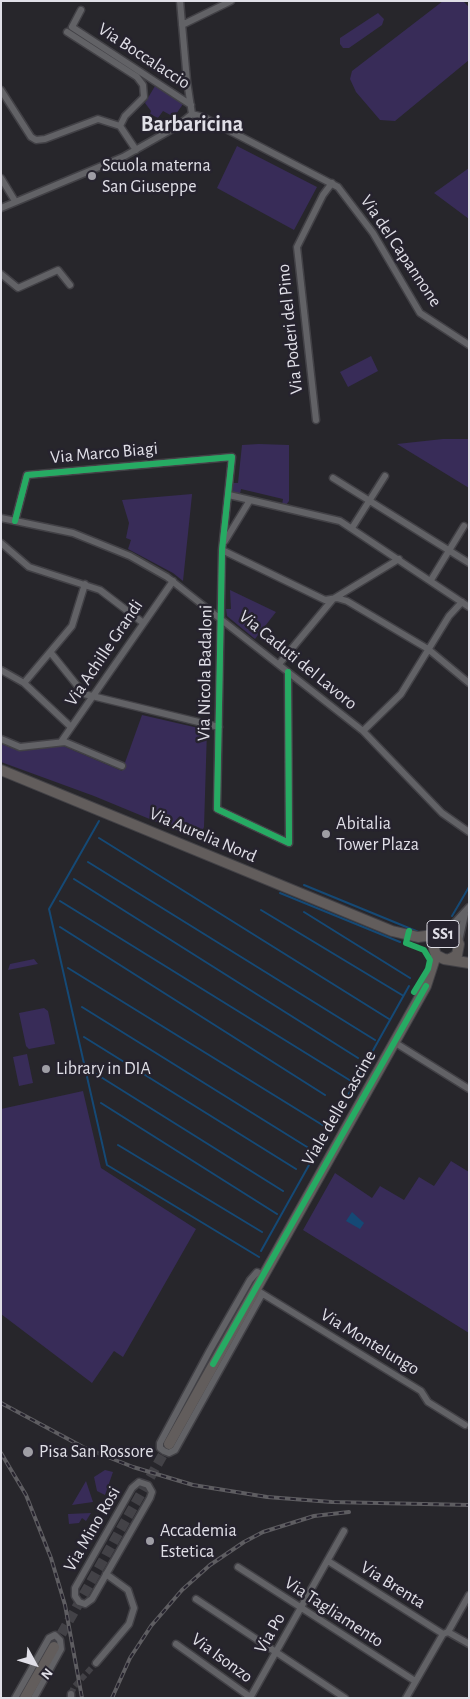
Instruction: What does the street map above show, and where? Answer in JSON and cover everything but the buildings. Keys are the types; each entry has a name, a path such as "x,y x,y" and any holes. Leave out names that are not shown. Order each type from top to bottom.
{"main road":[{"name":"Via Aurelia Nord","path":"1,770 392,931 435,952"},
{"name":"Via Aurelia Nord","path":"392,931 418,937 443,934"},
{"name":"SS1","path":"469,958 452,934 443,934 435,940 435,952 449,959 469,963"},
{"name":"SS1","path":"449,959 457,955 460,945"},
{"name":"Viale delle Cascine","path":"426,986 435,952"},
{"name":"Viale delle Cascine","path":"169,1444 258,1291 263,1275 426,986 449,959"},
{"path":"25,1698 54,1647"}],"street":[{"path":"1,208 90,172 136,150 176,127 192,114 188,95 180,1"},
{"path":"182,25 231,1"},
{"name":"Via Boccalaccio","path":"82,10 72,27 191,105"},
{"path":"67,32 137,77 143,85 144,97 125,116 120,126"},
{"path":"1,90 31,137 36,140 45,140 98,119 120,126 136,150"},
{"name":"Via del Capannone","path":"192,114 203,117 332,184 347,196 366,222 420,313 469,345"},
{"path":"1,178 15,201"},
{"name":"Via Poderi del Pino","path":"316,420 297,247 324,195 332,184"},
{"path":"1,274 18,288 58,270 70,285"},
{"name":"Via Nicola Badaloni","path":"232,457 222,547 218,810 289,843 288,672"},
{"name":"Via Marco Biagi","path":"15,521 27,475 232,457"},
{"path":"352,528 385,476"},
{"path":"333,478 469,563"},
{"path":"229,495 340,521 469,607"},
{"path":"250,500 222,547 325,600 347,601 428,649 469,683"},
{"name":"Via Caduti del Lavoro","path":"1,518 73,533 138,560 173,581 363,731 442,813 469,832"},
{"path":"431,580 464,526"},
{"path":"1,543 29,567 85,584 104,592 142,622"},
{"path":"279,664 333,599 399,559"},
{"name":"Via Achille Grandi","path":"61,742 142,622 173,581"},
{"path":"24,683 74,623 85,584"},
{"path":"363,731 401,694 449,616 462,602"},
{"path":"50,653 81,692 92,697 219,727"},
{"path":"1,670 24,683 72,727"},
{"path":"1,739 20,747 61,742 122,766"},
{"path":"443,934 468,909"},
{"path":"460,945 468,909"},
{"path":"394,1042 469,1089"},
{"name":"Viale delle Cascine","path":"258,1291 175,1450 169,1453 164,1451 160,1448 160,1442 205,1359 250,1280 257,1272 263,1275"},
{"name":"Via Montelungo","path":"258,1291 422,1391 428,1402 465,1425"},
{"name":"Via Mino Rosi","path":"139,1482 145,1483 151,1490 151,1495 106,1574 90,1601 85,1604 77,1601 74,1593 77,1585 134,1485 139,1482"},
{"name":"Via Po","path":"250,1697 302,1609 344,1531"},
{"name":"Via Brenta","path":"328,1561 446,1633 469,1644"},
{"name":"Via Tagliamento","path":"238,1566 415,1681"},
{"name":"Via Mino Rosi","path":"96,1663 129,1624 134,1608 128,1590 106,1574"},
{"path":"406,1698 469,1595"},
{"path":"196,1598 345,1698"},
{"path":"15,1698 49,1638 55,1636 60,1640 61,1649 34,1698"},
{"name":"Via Isonzo","path":"176,1644 250,1697"}],"shaded area":[{"path":"443,1 463,1 469,7 469,60 395,121 380,120 356,92 350,79 352,71"},
{"path":"378,13 384,19 382,25 349,48 343,48 340,44 340,38"},
{"path":"155,86 183,104 174,117 163,111 158,118 150,114 151,111 145,103"},
{"path":"237,146 317,187 294,230 217,188"},
{"path":"469,168 469,219 434,193"},
{"path":"371,356 378,371 348,387 340,372"},
{"path":"443,439 469,439 469,488 397,444"},
{"path":"242,445 289,445 289,501 286,505 282,505 283,499 241,489 240,494 233,492 233,483 238,483"},
{"path":"192,494 183,581 173,573 128,549 131,540 126,538 129,523 122,500"},
{"path":"230,590 276,612 255,639 227,616 226,609 231,609"},
{"path":"142,715 207,730 204,827 198,839 94,796 1,762 1,744 20,751 63,746 122,771"},
{"path":"34,959 38,964 8,970 10,964"},
{"path":"44,1008 48,1011 55,1044 29,1049 26,1046 19,1013"},
{"path":"27,1054 33,1083 19,1086 13,1057"},
{"path":"83,1091 101,1168 196,1229 123,1357 114,1351 92,1383 1,1314 1,1109"},
{"path":"451,1161 469,1172 469,1333 303,1230 335,1173 372,1198 380,1186 404,1200 419,1177 434,1186"},
{"path":"105,1470 113,1472 105,1495 97,1491 94,1477"},
{"path":"86,1481 93,1502 72,1505"},
{"path":"91,1513 86,1521 82,1518 79,1523 69,1524 68,1514"}],"water":[{"path":"352,1212 364,1223 360,1229 346,1221"}],"waterway":[{"path":"99,821 49,909 107,1165 259,1257"},
{"path":"99,838 389,1019"},
{"path":"88,862 375,1040"},
{"path":"74,879 358,1058"},
{"path":"304,885 421,933"},
{"path":"452,916 469,887"},
{"path":"280,893 400,942"},
{"path":"60,901 351,1081"},
{"path":"261,910 402,995"},
{"path":"304,912 410,978"},
{"path":"60,927 325,1095"},
{"path":"68,968 324,1126"},
{"path":"261,1251 409,986"},
{"path":"82,1007 307,1147"},
{"path":"84,1037 296,1169"},
{"path":"96,1074 283,1191"},
{"path":"101,1103 277,1214"},
{"path":"118,1145 262,1232"}],"tunnel":[{"path":"54,1647 169,1444"},
{"path":"71,1694 74,1687 96,1663"}],"railway":[{"path":"1,1403 83,1447 133,1467 193,1485 267,1497 332,1502 469,1505"},
{"path":"1,1453 26,1495 51,1558 65,1605 82,1698"},
{"path":"112,1698 130,1658 151,1626 182,1590 210,1565 244,1542 263,1532 314,1516 349,1512"}],"cycle path":[{"path":"15,521 27,475 232,457 222,550 217,809 289,843 288,672"},
{"path":"409,931 406,943 424,950 430,960 428,969 414,992"},
{"path":"213,1364 426,986"}],"place":[{"name":"Scuola materna San Giuseppe","path":"92,176"},
{"name":"Abitalia Tower Plaza","path":"326,834"},
{"name":"Library in DIA","path":"46,1069"},
{"name":"Pisa San Rossore","path":"28,1452"},
{"name":"Accademia Estetica","path":"150,1541"}],"district":[{"name":"Barbaricina","path":"192,124"}]}
